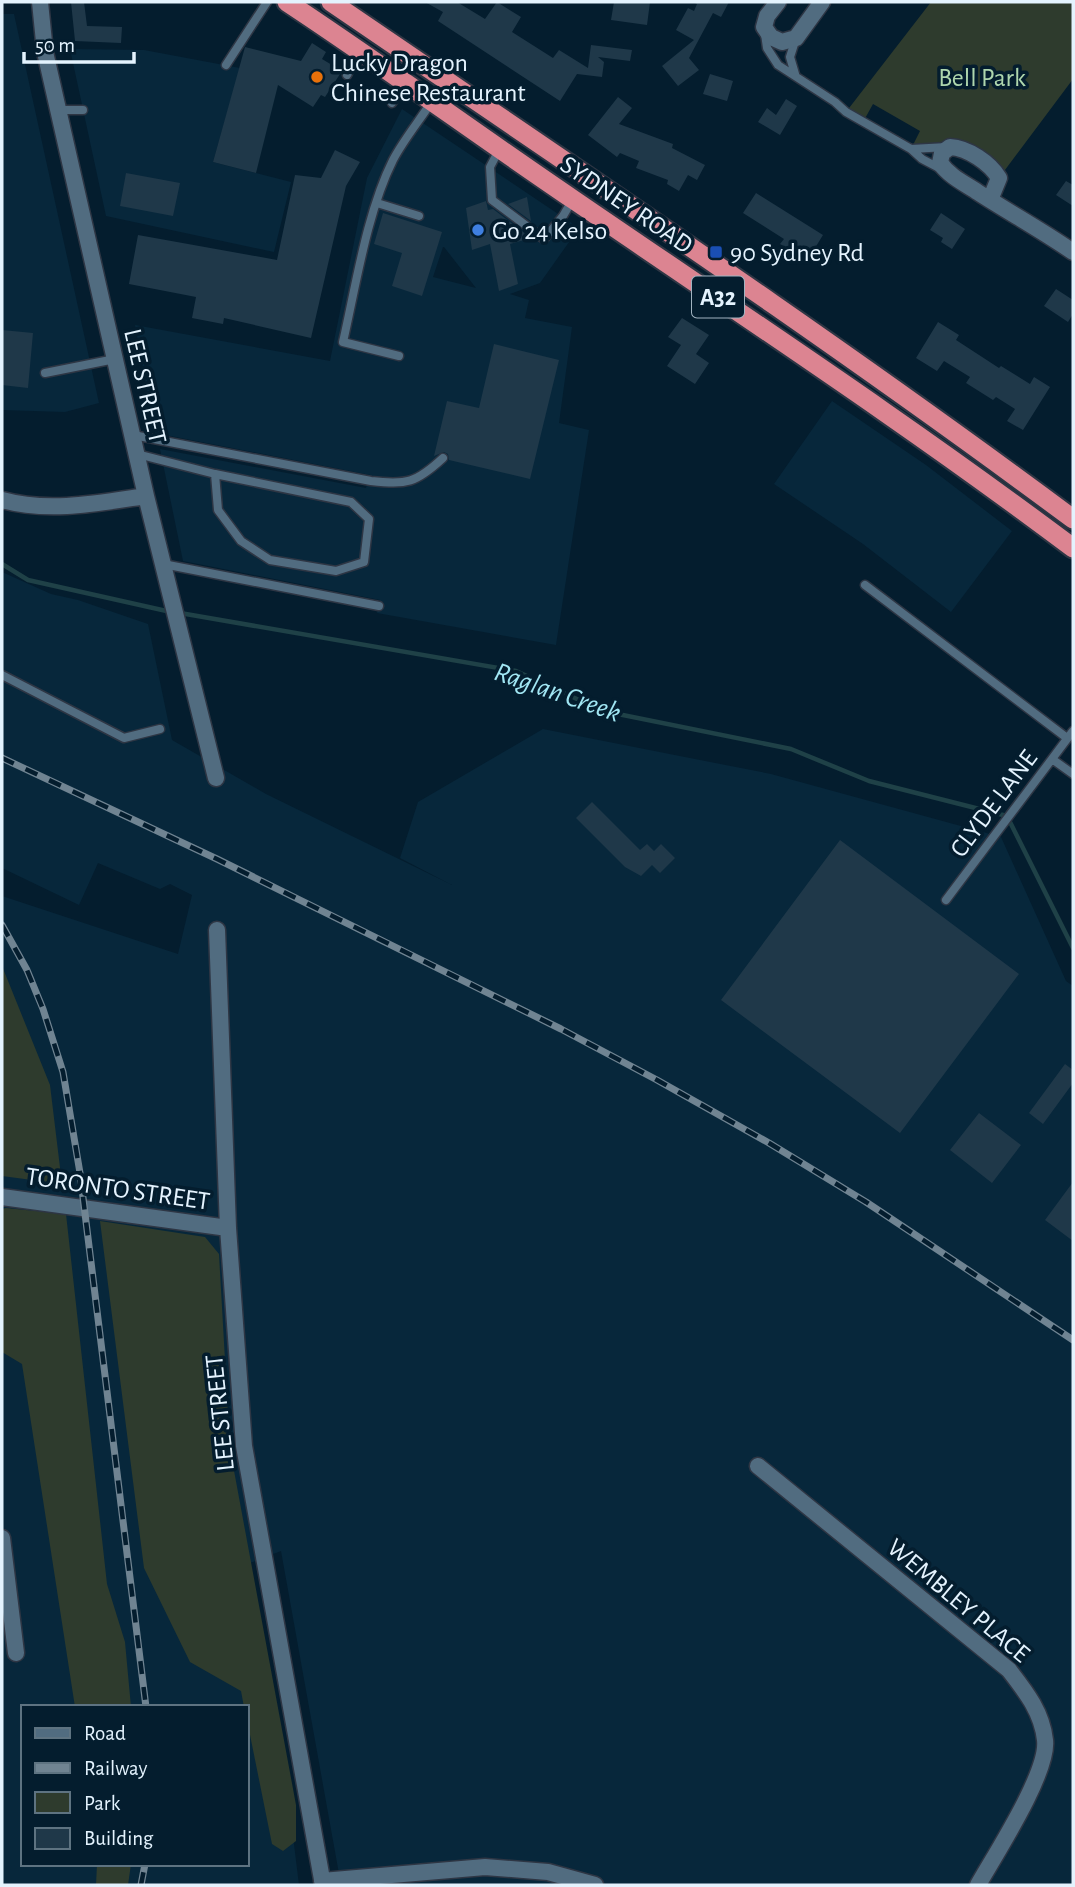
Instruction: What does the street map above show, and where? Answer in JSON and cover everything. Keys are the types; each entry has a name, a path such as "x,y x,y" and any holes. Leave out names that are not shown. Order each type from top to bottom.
{"highway":[{"name":"SYDNEY ROAD","path":"287,2 843,381 1073,548"},
{"name":"SYDNEY ROAD","path":"331,2 760,295 951,429 1073,519"}],"street":[{"name":"LEE STREET","path":"40,2 45,52 58,110 146,496 216,778"},
{"path":"778,2 767,16 764,27 771,37 782,43 796,37 821,2"},
{"path":"990,200 999,178 993,169 961,148 950,146 942,153 940,163 946,171 990,200 1073,252"},
{"path":"2,500 22,505 60,506 146,496"},
{"name":"LEE STREET","path":"217,930 228,1227 244,1446 323,1883"},
{"name":"TORONTO STREET","path":"2,1197 228,1227"},
{"name":"WEMBLEY PLACE","path":"758,1466 1009,1670 1034,1703 1046,1743 1035,1786 978,1885"},
{"path":"2,1538 16,1653"},
{"path":"323,1883 485,1867 548,1872 595,1885"}],"lane":[{"path":"226,65 267,2"},
{"path":"764,27 767,48 778,65 846,112 946,171"},
{"path":"795,75 790,57 796,37"},
{"path":"347,75 360,51"},
{"path":"392,103 405,82"},
{"path":"399,356 343,342 377,203 394,159 432,101"},
{"path":"58,110 83,110"},
{"path":"911,149 950,146"},
{"path":"500,148 490,167 492,200 544,239 573,199"},
{"path":"377,203 419,216"},
{"path":"45,373 115,359"},
{"path":"132,435 371,481 399,484 425,476 443,458"},
{"path":"137,454 215,474 351,502 369,519 364,562 336,571 270,560 240,541 218,510 215,474"},
{"path":"163,564 379,606"},
{"path":"865,585 1067,738"},
{"path":"2,675 124,738 160,729"},
{"name":"CLYDE LANE","path":"946,900 1073,731"},
{"path":"1052,759 1073,774"}],"shaded area":[{"path":"2,14 14,14 99,403 65,412 2,410"},
{"path":"70,49 144,50 240,68 213,162 291,182 274,252 106,216"},
{"path":"402,109 579,228 540,283 510,294 529,300 525,318 572,327 559,423 589,430 556,645 377,613 380,600 183,561 160,449 366,488 370,475 155,433 135,325 330,361 367,178","holes":["444,247 476,288 433,277"]},
{"path":"832,401 926,465 1012,531 951,612 863,544 774,484"},
{"path":"2,572 51,594 78,600 148,624 172,740 266,794 452,885 400,858 418,802 543,729 771,774 1001,837 1066,981 1073,986 1073,1885 341,1885 281,1551 240,1567 287,1787 299,1885 2,1885 2,896 178,954 192,895 170,884 160,889 98,863 79,905 2,868"}],"green space":[{"name":"Bell Park","path":"931,2 1073,2 1073,79 999,178 961,148 911,149 920,131 873,104 863,122 846,112"},
{"path":"2,966 50,1085 62,1184 2,1176"},
{"path":"2,1209 66,1214 107,1584 125,1642 131,1705 75,1705 22,1364 2,1352"},
{"path":"100,1221 205,1237 219,1254 230,1449 296,1805 296,1841 283,1851 272,1844 248,1725 248,1705 244,1705 241,1691 190,1662 144,1568"},
{"path":"97,1866 131,1866 128,1885 96,1885"}],"building":[{"path":"71,2 84,2 87,26 122,27 121,43 75,41"},
{"path":"425,2 457,2 485,19 497,2 521,17 512,32 553,58 559,50 588,68 591,45 632,50 630,61 598,57 604,62 602,77 577,74 560,101 438,21 443,12"},
{"path":"614,2 650,2 647,25 611,20"},
{"path":"693,2 729,2 721,17 713,13 689,58 699,70 678,86 662,66 694,40 676,30 688,8 694,11 697,4"},
{"path":"312,43 326,52 322,59 342,71 325,97 321,95 313,107 278,85 256,173 213,162 245,47 301,61"},
{"path":"710,74 733,81 727,101 703,94"},
{"path":"618,97 632,108 619,124 673,144 672,148 705,165 697,180 688,175 679,191 667,184 668,180 636,168 639,161 620,153 617,157 588,135"},
{"path":"786,99 797,106 780,135 758,122 767,108 776,115"},
{"path":"335,150 360,162 346,186 311,338 224,318 223,324 192,318 196,297 129,284 138,235 277,260 295,175 321,178"},
{"path":"126,173 180,183 173,216 120,206"},
{"path":"1066,181 1073,185 1073,206 1056,195"},
{"path":"756,193 823,235 807,261 780,244 784,239 743,213"},
{"path":"527,197 531,221 508,204"},
{"path":"486,201 488,210 493,209 531,238 510,244 518,284 499,291 490,244 472,250 466,208"},
{"path":"383,213 442,232 422,296 392,286 402,253 374,244"},
{"path":"941,213 965,229 952,249 941,242 943,238 930,230"},
{"path":"1056,289 1073,300 1073,314 1068,322 1044,306"},
{"path":"682,318 709,335 696,354 709,363 695,384 667,366 681,345 668,337"},
{"path":"938,322 959,335 956,340 999,368 1001,366 1030,384 1034,377 1050,387 1023,430 1007,421 1015,409 996,397 993,400 966,383 970,377 944,361 937,371 916,358"},
{"path":"2,330 33,333 28,388 2,385"},
{"path":"494,344 559,360 530,479 449,460 448,454 444,452 434,456 447,401 479,408"},
{"path":"592,802 640,850 647,844 654,851 661,844 675,858 660,873 652,865 641,876 625,867 576,818"},
{"path":"840,840 1019,974 900,1133 721,1000"},
{"path":"1065,1064 1073,1070 1073,1083 1043,1124 1029,1113"},
{"path":"979,1113 1021,1145 992,1183 950,1150"},
{"path":"1073,1182 1073,1241 1045,1220"}],"waterway":[{"name":"Raglan Creek","path":"2,564 28,580 171,612"},
{"name":"Raglan Creek","path":"180,613 516,671 603,711 791,749 869,781 1007,816 1073,948"}],"railway":[{"path":"2,758 217,859 561,1029 657,1080 866,1202 1073,1340"},
{"path":"2,925 27,970 43,1009 63,1072 80,1173 146,1705"},
{"path":"141,1885 145,1866"}],"place":[{"name":"Lucky Dragon Chinese Restaurant","path":"317,77"},
{"name":"Go 24 Kelso","path":"478,230"},
{"name":"90 Sydney Rd","path":"716,252"}]}
